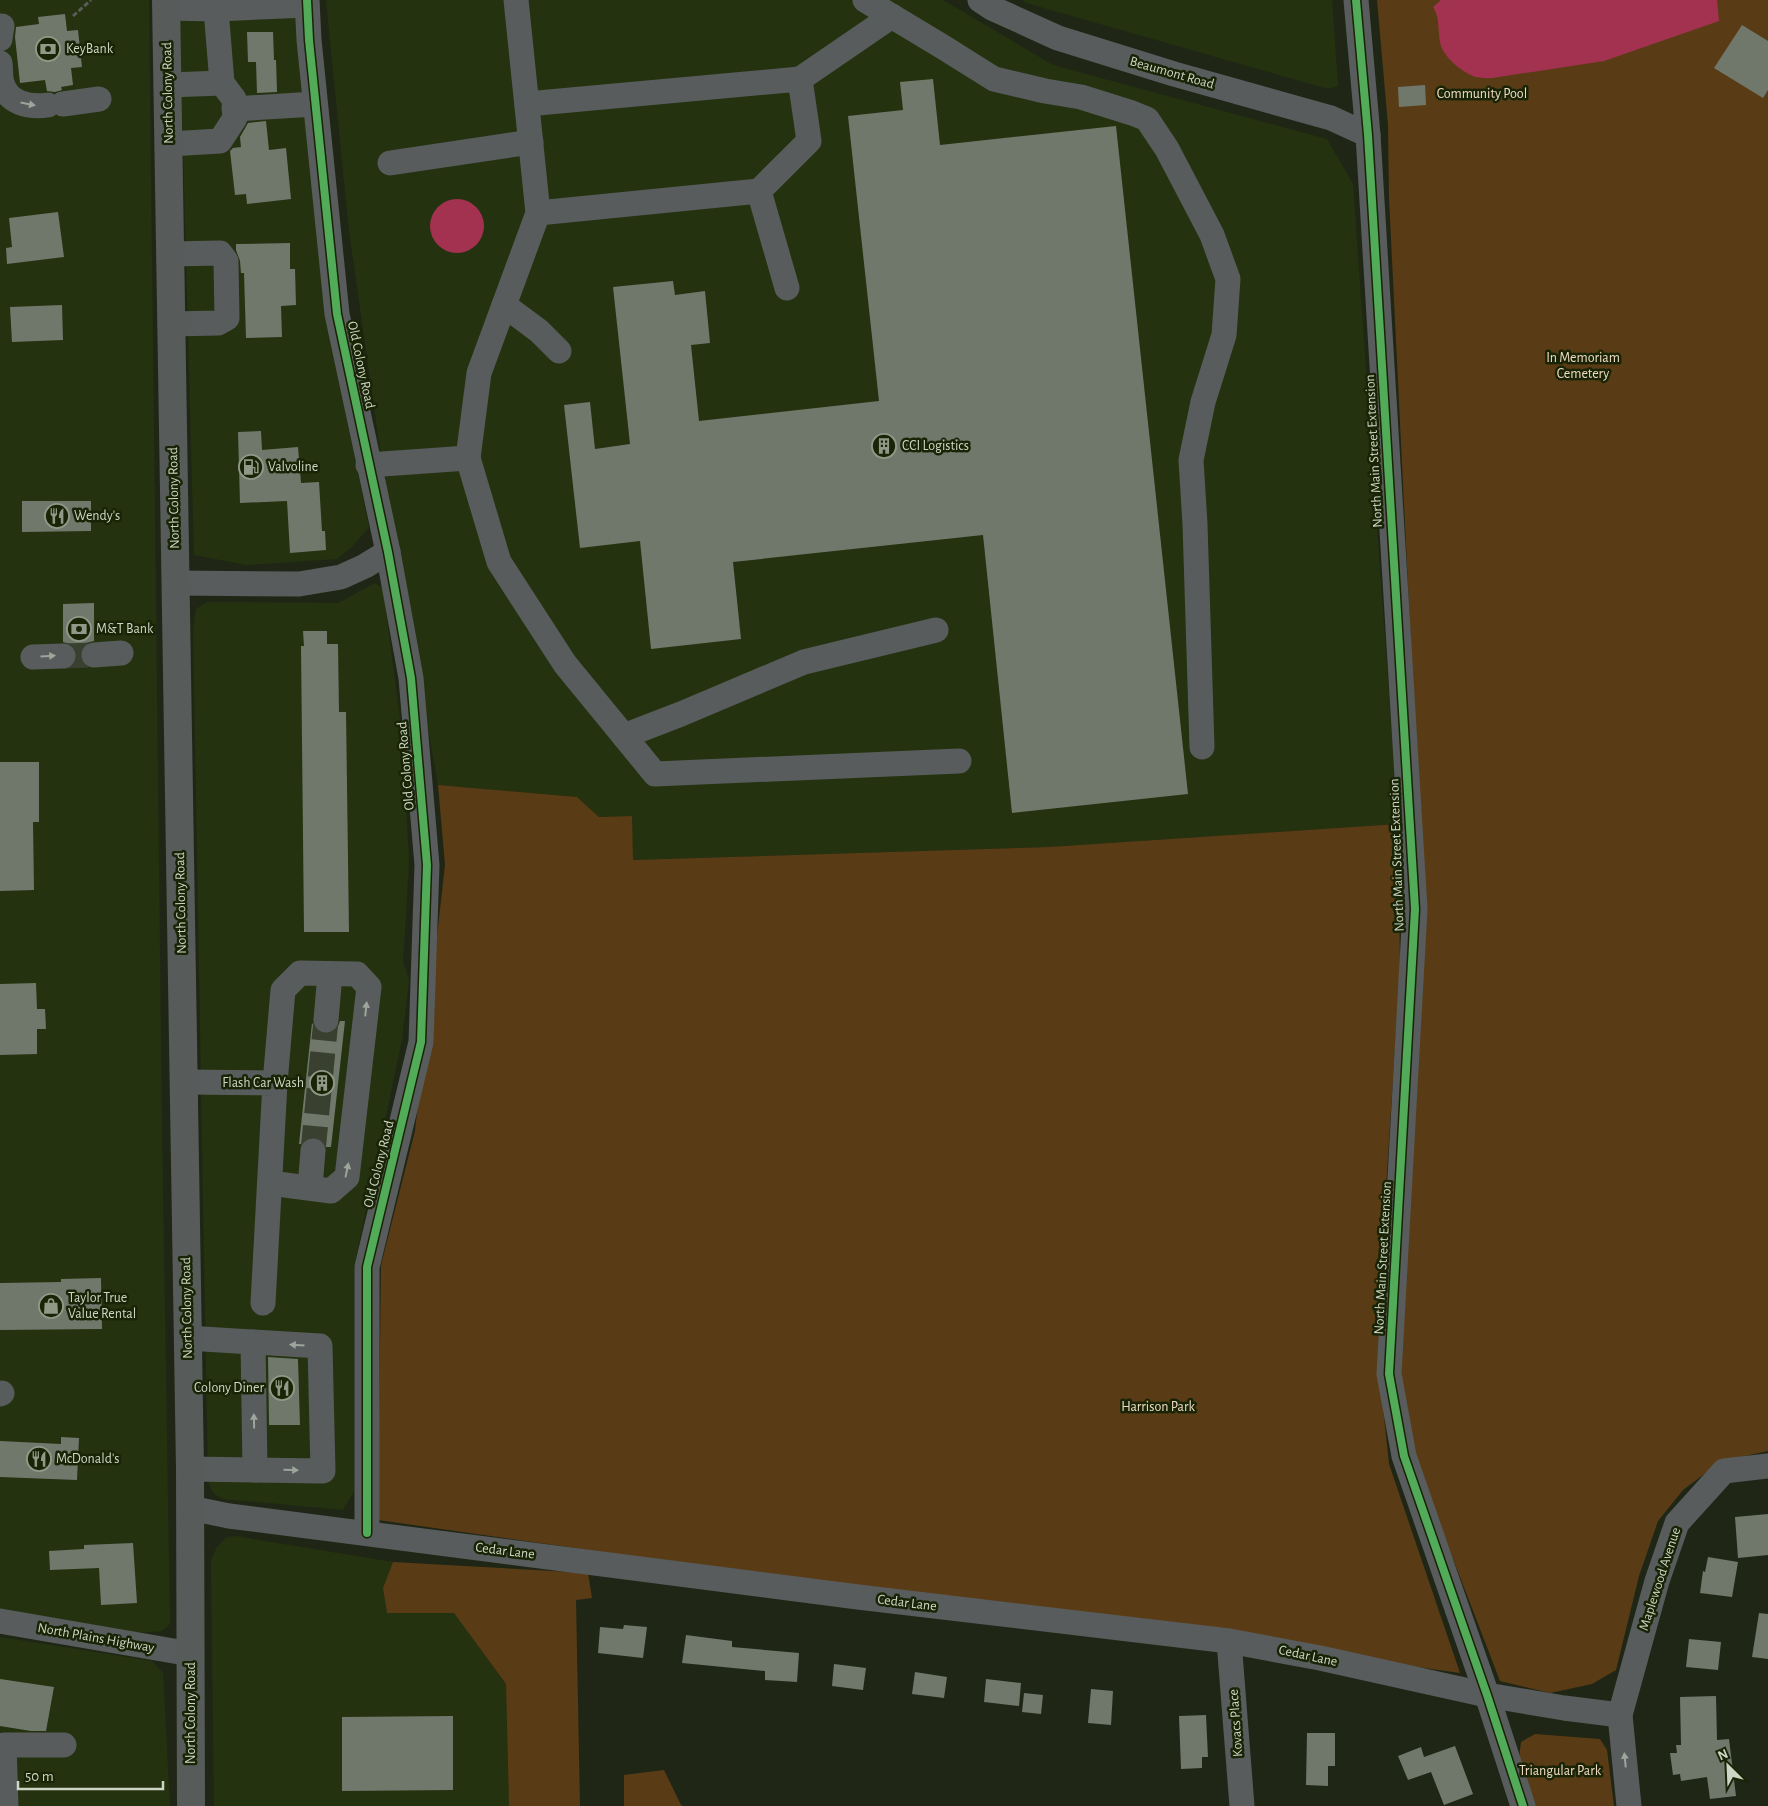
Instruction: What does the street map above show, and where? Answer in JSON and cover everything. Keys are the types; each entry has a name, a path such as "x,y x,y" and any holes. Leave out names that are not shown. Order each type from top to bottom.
{"main road":[{"name":"North Colony Road","path":"166,4 190,1469 191,1806"}],"street":[{"path":"516,0 538,213 480,373 468,458 499,562 565,664 655,774 960,762"},
{"path":"865,0 994,80 1081,97 1132,112 1147,119 1167,149 1212,235 1228,279 1224,335 1203,402 1191,460 1195,524 1202,747"},
{"name":"Beaumont Road","path":"980,0 992,8 1058,38 1174,74 1332,118 1368,135"},
{"name":"North Main Street Extension","path":"1356,0 1368,135 1415,909 1389,1374 1404,1456 1487,1695 1522,1806"},
{"path":"166,4 207,6 307,2"},
{"name":"Old Colony Road","path":"307,2 309,40 337,314 388,552 412,678 427,865 421,1042 367,1267 367,1533"},
{"path":"168,144 220,141 235,118 234,99 222,83 207,6"},
{"path":"527,104 800,79 892,16"},
{"path":"0,63 2,83 9,97 24,105 56,105 99,99"},
{"path":"538,213 759,191 809,141 800,79"},
{"path":"168,86 222,83"},
{"path":"234,110 316,104"},
{"path":"390,163 531,142"},
{"path":"759,191 787,288"},
{"path":"170,254 220,253 226,261 227,290 227,318 218,323 171,324"},
{"path":"504,305 539,331 559,351"},
{"path":"368,465 468,458"},
{"path":"176,583 299,584 342,577 366,566 388,552"},
{"path":"624,736 804,662 936,630"},
{"path":"94,655 120,653"},
{"path":"33,657 63,656"},
{"path":"263,1303 275,1083 283,990 300,973 357,974 368,987 347,1177 331,1191 270,1183"},
{"path":"326,1020 330,974"},
{"path":"184,1082 275,1083"},
{"path":"310,1187 313,1151"},
{"path":"187,1338 320,1346 321,1356 323,1471 190,1469"},
{"path":"252,1342 255,1470"},
{"name":"Maplewood Avenue","path":"1620,1715 1658,1581 1677,1523 1724,1471 1768,1466"},
{"name":"Cedar Lane","path":"190,1508 229,1516 858,1597 1229,1641 1320,1658 1487,1695 1620,1715"},
{"name":"North Plains Highway","path":"0,1622 191,1654"},
{"name":"Kovacs Place","path":"1229,1641 1242,1806"},
{"path":"1620,1715 1629,1806"},
{"path":"6,1806 4,1745 64,1744"}],"path":[{"path":"73,16 91,0"}],"shaded area":[{"path":"0,0 149,0 162,1127 170,1624 162,1631 112,1635 0,1610"},
{"path":"179,0 301,0 325,284 346,416 369,527 352,547 337,559 246,565 194,555"},
{"path":"326,0 943,0 1053,65 1327,139 1353,184 1398,824 1049,847 633,860 631,816 599,817 577,797 438,785 386,491 349,231"},
{"path":"1022,0 1332,0 1338,86 1328,89 1026,3"},
{"path":"1441,0 1717,0 1719,21 1604,61 1482,78 1471,75 1461,69 1443,51 1437,16 1433,7"},
{"path":"457,199 467,201 476,207 482,216 484,226 482,236 476,245 467,251 457,253 447,251 438,245 432,236 430,226 432,216 438,207 447,201"},
{"path":"375,583 383,589 403,741 409,863 403,962 409,980 402,1040 354,1267 354,1491 343,1510 223,1499 213,1493 208,1482 193,630 196,609 207,602 338,603"},
{"path":"235,1536 393,1562 383,1588 387,1613 454,1613 506,1684 509,1806 214,1806 211,1560 217,1547 227,1537"},
{"path":"0,1637 152,1661 163,1673 170,1806 0,1806"}],"green space":[{"name":"In Memoriam Cemetery","path":"1377,0 1768,0 1768,1451 1740,1457 1711,1469 1683,1490 1658,1521 1639,1576 1616,1670 1592,1684 1550,1693 1500,1681 1407,1439 1398,1377 1423,891 1389,198 1388,125"},
{"name":"Harrison Park","path":"438,785 577,797 599,817 632,816 633,860 1049,847 1398,824 1400,968 1384,1219 1380,1380 1389,1464 1460,1673 378,1520 381,1265 415,1131 445,865"},
{"path":"393,1562 588,1573 592,1598 576,1600 580,1806 509,1806 506,1684 454,1613 387,1613 383,1588"},
{"name":"Triangular Park","path":"1535,1734 1600,1739 1607,1750 1614,1806 1534,1806 1519,1758 1521,1742"},
{"path":"664,1770 683,1806 624,1806 624,1775"}],"building":[{"name":"KeyBank","path":"65,14 67,31 78,30 82,67 71,68 73,85 61,87 62,90 55,92 47,91 45,80 20,83 15,37 16,27 39,24 38,17"},
{"path":"1742,25 1768,41 1768,90 1763,98 1714,68"},
{"path":"247,32 273,32 277,92 257,93 256,62 248,62"},
{"name":"CCI Logistics","path":"933,79 940,145 1116,126 1188,794 1012,813 983,535 733,562 741,639 651,649 640,541 580,548 564,405 590,402 595,449 630,444 613,287 673,281 675,295 705,291 710,343 691,345 699,421 879,401 848,116 903,110 900,82"},
{"path":"1425,85 1426,105 1399,107 1398,87"},
{"path":"266,121 269,150 286,148 291,199 247,204 246,194 235,195 230,151 233,148 241,147 240,137 248,123"},
{"path":"58,212 64,257 7,264 6,248 12,247 9,218"},
{"path":"290,243 290,269 295,269 296,305 281,306 282,337 246,338 244,273 241,273 236,244"},
{"path":"62,305 63,340 12,342 10,307"},
{"path":"261,431 262,450 298,447 301,483 319,482 322,531 325,531 326,550 290,553 287,501 240,503 238,432"},
{"name":"Wendy's","path":"22,501 91,501 91,531 22,532"},
{"name":"M&T Bank","path":"94,603 94,641 86,643 81,649 80,657 85,666 73,666 77,655 75,648 63,642 63,604"},
{"path":"303,631 327,631 327,644 338,644 339,712 346,712 349,932 304,932 301,646 304,646"},
{"path":"0,762 39,762 39,822 33,822 34,890 0,891"},
{"path":"36,983 37,1009 45,1009 46,1029 37,1029 37,1054 0,1055 0,984"},
{"name":"Flash Car Wash","path":"340,1021 345,1021 331,1147 326,1147 322,1140 315,1137 307,1138 299,1144 312,1023 317,1031 325,1034 332,1033 337,1029"},
{"name":"Taylor True Value Rental","path":"101,1278 102,1329 0,1330 0,1283 61,1282 61,1279"},
{"name":"Colony Diner","path":"268,1357 298,1359 300,1425 269,1425"},
{"name":"McDonald's","path":"61,1437 79,1438 77,1480 0,1477 0,1441 61,1444"},
{"path":"1768,1514 1768,1555 1738,1558 1735,1517"},
{"path":"133,1543 137,1603 101,1605 99,1568 50,1570 49,1551 84,1549 84,1545"},
{"path":"1708,1557 1738,1562 1732,1597 1700,1593 1703,1571 1705,1572"},
{"path":"1759,1613 1768,1614 1768,1659 1752,1657"},
{"path":"624,1625 647,1627 643,1658 598,1653 600,1627 623,1629"},
{"path":"686,1635 732,1641 732,1647 799,1653 797,1682 765,1680 765,1671 682,1663"},
{"path":"1689,1639 1721,1642 1718,1670 1686,1667"},
{"path":"834,1664 866,1668 863,1690 832,1686"},
{"path":"915,1672 947,1677 944,1698 912,1694"},
{"path":"0,1679 54,1687 46,1731 31,1731 0,1726"},
{"path":"986,1679 1021,1683 1019,1706 984,1702"},
{"path":"1091,1689 1113,1691 1111,1725 1088,1723"},
{"path":"1024,1693 1043,1695 1041,1714 1022,1712"},
{"path":"1716,1696 1717,1740 1729,1739 1736,1796 1710,1799 1707,1777 1681,1781 1680,1774 1673,1775 1670,1753 1677,1753 1676,1745 1681,1745 1680,1697"},
{"path":"1206,1715 1208,1757 1202,1757 1202,1768 1181,1769 1179,1716"},
{"path":"453,1716 453,1790 342,1791 342,1717"},
{"path":"1307,1733 1335,1733 1335,1766 1328,1766 1328,1786 1306,1785"},
{"path":"1455,1746 1473,1794 1444,1805 1431,1772 1408,1780 1398,1756 1421,1747 1424,1757"}],"tunnel":[{"path":"63,656 94,655"},
{"path":"313,1151 326,1020"}],"cycle path":[{"path":"307,0 309,40 337,314 388,552 411,678 427,865 421,1042 367,1267 367,1533"},
{"path":"1356,0 1368,135 1415,909 1389,1374 1404,1456 1487,1695 1523,1806"}],"place":[{"name":"KeyBank","path":"48,49"},
{"name":"CCI Logistics","path":"884,446"},
{"name":"Valvoline","path":"251,467"},
{"name":"Wendy's","path":"57,516"},
{"name":"M&T Bank","path":"79,629"},
{"name":"Flash Car Wash","path":"322,1083"},
{"name":"Taylor True Value Rental","path":"51,1306"},
{"name":"Colony Diner","path":"282,1388"},
{"name":"McDonald's","path":"39,1459"}],"park label":[{"name":"Community Pool","path":"1482,94"}]}
